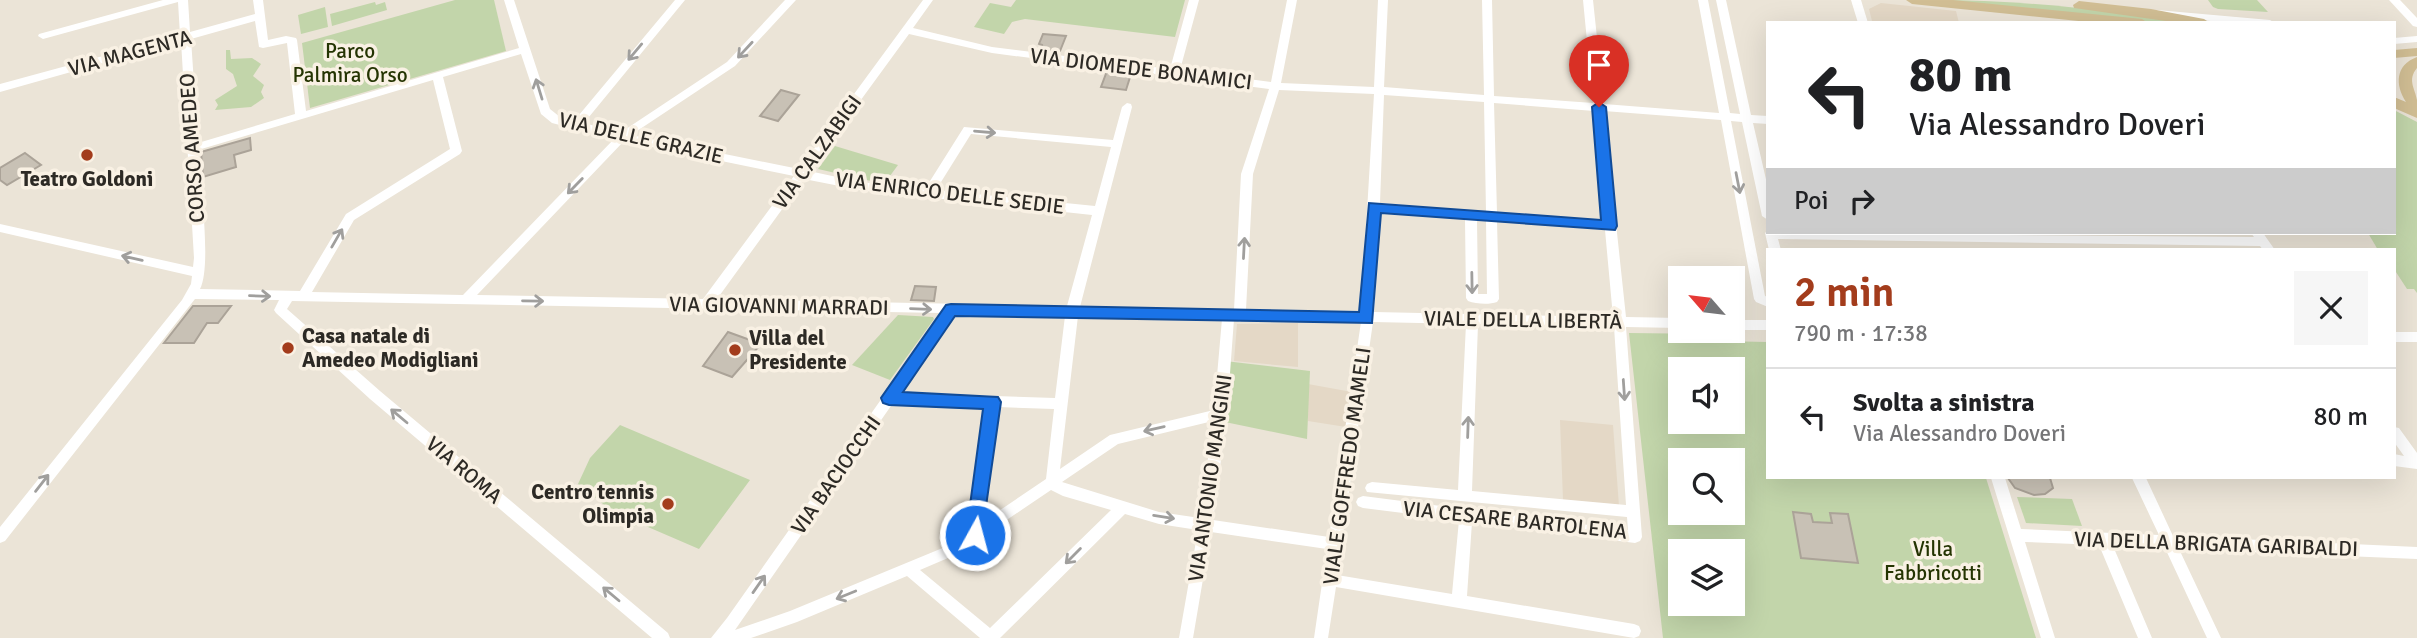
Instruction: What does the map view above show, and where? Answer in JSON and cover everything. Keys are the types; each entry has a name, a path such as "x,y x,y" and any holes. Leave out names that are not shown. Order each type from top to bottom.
{"main road":[{"path":"1912,0 2122,21"},
{"path":"2021,0 2157,13 2195,21"},
{"path":"2396,54 2417,52"},
{"path":"2417,61 2407,69 2404,77 2406,91 2417,107"},
{"path":"2396,103 2417,113"}],"street":[{"path":"43,36 175,0"},
{"name":"CORSO AMEDEO","path":"183,0 198,273 192,294"},
{"path":"258,0 263,46 292,40 302,116"},
{"name":"VIA DELLE GRAZIE","path":"509,0 545,111 556,120 622,137 802,173"},
{"path":"576,126 680,0"},
{"path":"465,300 622,137 731,64 791,0"},
{"name":"VIA CALZABIGI","path":"706,305 928,0"},
{"path":"1174,74 1194,0"},
{"name":"VIA ANTONIO MANGINI","path":"1186,638 1207,523 1234,316 1247,174 1275,86 1292,0"},
{"name":"VIALE GOFFREDO MAMELI","path":"1321,638 1364,350 1384,0"},
{"path":"1471,215 1472,298 1493,299 1487,0"},
{"path":"1588,0 1620,322 1633,512"},
{"path":"1703,0 1760,299 1766,301"},
{"path":"1721,0 1766,207"},
{"path":"1856,0 1862,21"},
{"path":"2394,0 2417,24"},
{"path":"2157,13 2247,21"},
{"name":"VIA MAGENTA","path":"0,88 260,16"},
{"name":"VIA DIOMEDE BONAMICI","path":"906,30 981,48 1275,86 1489,99"},
{"path":"2396,41 2417,39"},
{"path":"193,148 526,50"},
{"path":"303,297 349,217 456,151 437,76"},
{"path":"1489,99 1766,120"},
{"path":"1052,483 1072,312 1127,107"},
{"path":"928,194 968,130 1115,144"},
{"name":"VIA ENRICO DELLE SEDIE","path":"802,173 860,186 1099,211"},
{"path":"1374,207 1609,226"},
{"path":"0,229 198,273"},
{"path":"1923,235 2105,241 2263,242"},
{"path":"0,537 192,294"},
{"name":"VIA GIOVANNI MARRADI","path":"192,294 1367,318"},
{"name":"VIA ROMA","path":"288,296 280,310 375,395 662,638"},
{"name":"VIA BACIOCCHI","path":"718,638 732,630 951,310"},
{"name":"VIALE DELLA LIBERTÀ","path":"1367,318 1668,323"},
{"path":"1465,495 1472,318"},
{"path":"1745,325 1766,325"},
{"path":"2396,337 2417,337"},
{"path":"889,398 1062,404"},
{"path":"975,535 992,402"},
{"path":"732,630 748,632 950,551 1115,439 1221,414"},
{"path":"2396,438 2417,444"},
{"path":"2396,438 2417,463"},
{"path":"2396,460 2417,463"},
{"path":"1998,479 2048,638"},
{"path":"2139,479 2214,638"},
{"path":"1052,483 1063,490 1160,517 1336,544"},
{"name":"VIA CESARE BARTOLENA","path":"1363,502 1635,537 1633,512 1372,488"},
{"path":"909,569 991,638 1122,508"},
{"path":"1459,601 1466,516"},
{"name":"VIA DELLA BRIGATA GARIBALDI","path":"2015,535 2417,553"},
{"path":"2104,540 2145,638"},
{"path":"1330,580 1634,631"}],"shaded area":[{"path":"1881,3 1956,11 1958,21 1872,21 1869,9"},
{"path":"1298,323 1298,367 1234,361 1237,324"},
{"path":"1308,384 1352,392 1346,427 1308,421 1308,416 1302,415"},
{"path":"1560,420 1613,425 1619,506 1563,500"}],"green space":[{"name":"Parco Palmira Orso","path":"455,0 494,0 506,51 310,108 302,43"},
{"path":"1016,0 1185,0 1175,37 1025,19 1012,22 1004,34 974,27 990,3 1011,7"},
{"path":"1935,0 2061,6 2174,21 2140,21"},
{"path":"2208,0 2257,0 2268,12 2218,9"},
{"path":"375,2 376,5 385,2 387,10 332,26 330,14"},
{"path":"325,7 328,27 301,34 298,15"},
{"path":"226,50 230,50 231,59 252,58 261,64 253,76 264,85 261,92 264,98 251,107 215,110 218,105 215,100 237,86 233,74 226,69"},
{"path":"2396,111 2417,122 2417,293 2414,289 2407,289 2396,272 2396,248 2377,248 2369,235 2396,235"},
{"path":"835,146 898,165 884,184 818,169"},
{"path":"898,315 934,319 890,380 852,365"},
{"name":"Villa Fabbricotti","path":"1629,333 1668,333 1668,343 1766,342 1766,479 1986,479 2036,638 1663,638","holes":["1793,512 1811,514 1813,522 1832,523 1830,513 1848,514 1858,563 1802,558"]},
{"path":"1225,361 1310,371 1307,439 1220,421"},
{"name":"Centro tennis Olimpia","path":"620,425 750,480 699,549 641,524 632,527 578,484 590,458"},
{"path":"2017,497 2072,499 2082,526 2026,523"}],"building":[{"path":"1043,34 1066,36 1060,51 1041,49 1042,45 1039,44"},
{"path":"1107,71 1131,74 1126,90 1101,87"},
{"path":"781,90 799,95 778,121 760,116"},
{"path":"250,138 251,150 234,155 236,167 203,177 201,152"},
{"path":"25,153 41,165 7,185 0,180 0,168"},
{"path":"915,286 936,287 934,301 911,300"},
{"path":"193,306 231,306 218,323 207,323 194,343 164,343"},
{"name":"Villa del Presidente","path":"728,332 761,344 732,377 703,366"},
{"path":"2009,479 2050,479 2053,488 2045,494 2034,495 2015,488"},
{"path":"1793,512 1811,514 1813,522 1832,523 1830,513 1848,514 1858,563 1801,558"}],"place":[{"name":"Teatro Goldoni","path":"87,155"},
{"name":"Casa natale di Amedeo Modigliani","path":"288,348"},
{"name":"Villa del Presidente","path":"735,350"},
{"name":"Centro tennis Olimpia","path":"668,504"}],"route":[{"path":"975,535 992,402 889,398 951,310 1367,318 1374,207 1609,226 1599,107"}]}
